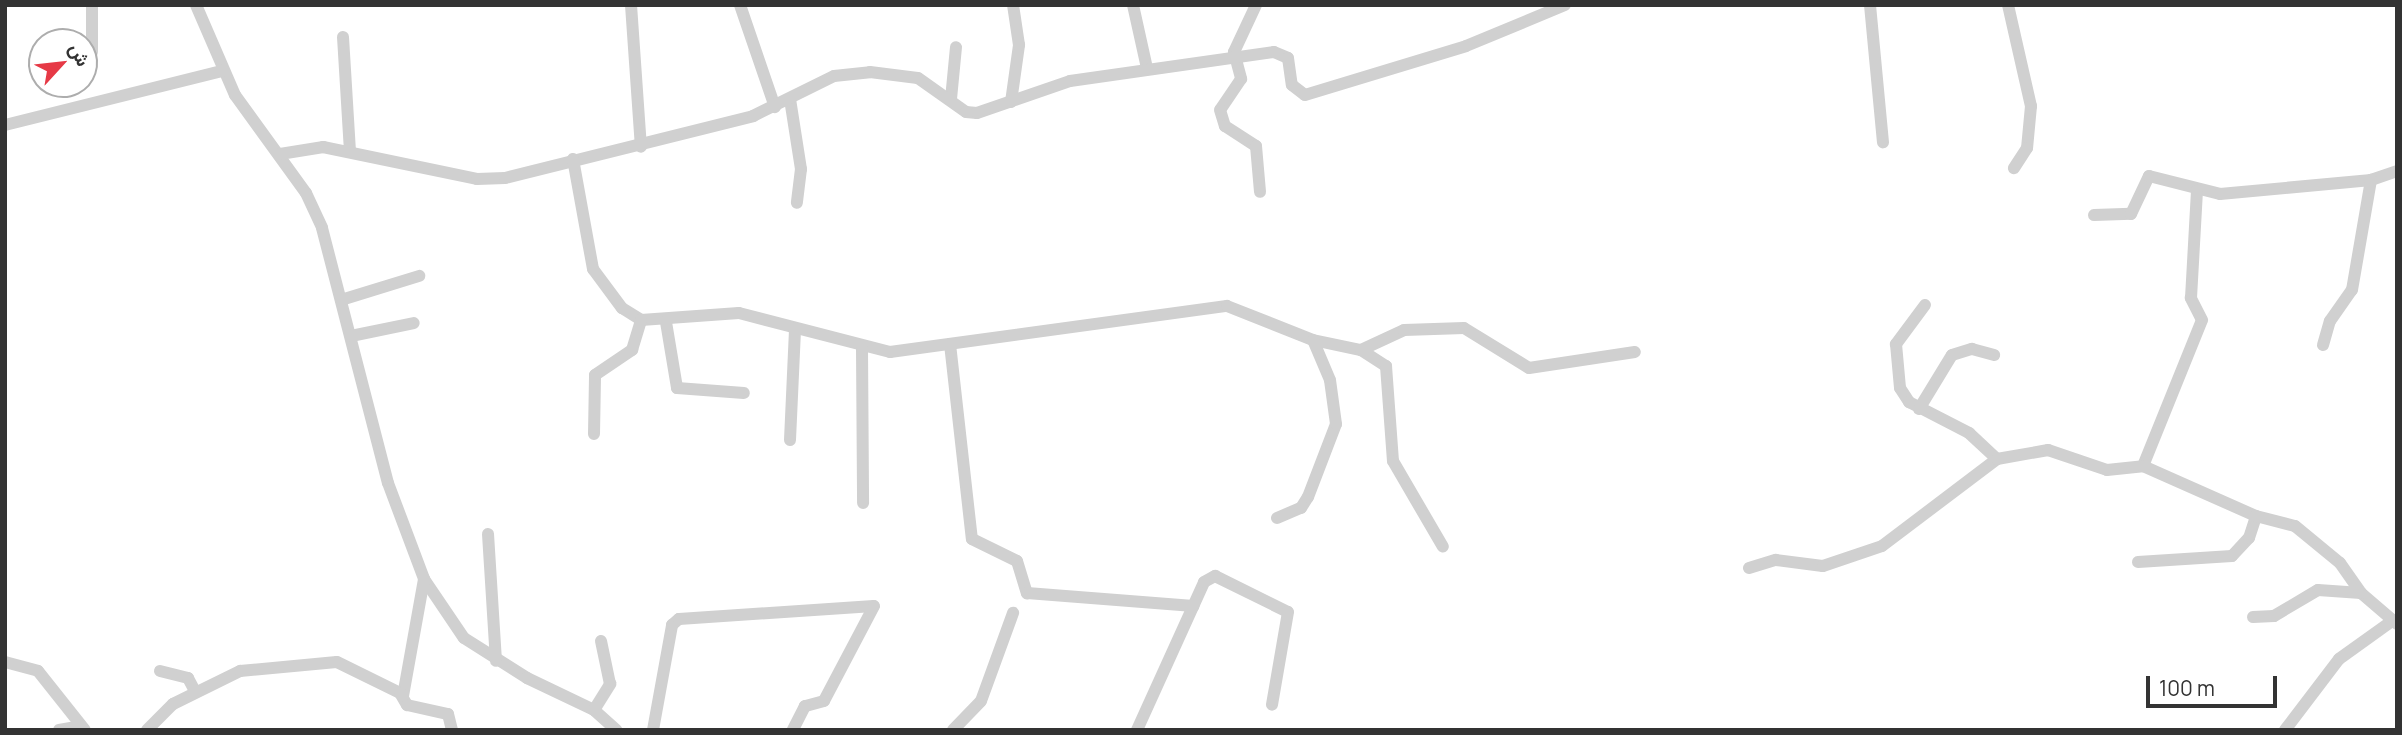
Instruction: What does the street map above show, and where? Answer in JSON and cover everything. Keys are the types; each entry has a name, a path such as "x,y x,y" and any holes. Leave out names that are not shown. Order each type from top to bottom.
{"street":[{"path":"92,5 92,28"},
{"path":"197,5 222,71 280,155 322,228 395,508 424,579 464,638 496,661 594,710 616,730"},
{"path":"632,5 640,147"},
{"path":"740,5 775,107"},
{"path":"1012,102 1019,45 1013,5"},
{"path":"1133,5 1147,68"},
{"path":"1256,5 1236,56 1241,79 1221,118 1256,146 1260,192"},
{"path":"280,155 323,146 492,179 573,159 640,147 775,107 834,76 870,72 918,78 977,113 1070,81 1147,68 1283,52 1292,85 1305,95 1466,46 1565,5"},
{"path":"1870,5 1883,142"},
{"path":"2008,5 2031,106 2027,148 2014,168"},
{"path":"342,37 350,152"},
{"path":"951,99 956,47"},
{"path":"5,125 222,71"},
{"path":"790,99 801,169 797,203"},
{"path":"573,159 593,269 622,308 641,320 666,322 739,313 862,349 950,344 1227,306 1313,340 1361,350 1386,366 1393,461 1443,547"},
{"path":"2094,215 2131,214 2149,176 2220,194 2371,180 2397,171"},
{"path":"2323,345 2330,321 2352,290 2371,180"},
{"path":"2143,466 2202,320 2191,298 2197,190"},
{"path":"341,300 419,276"},
{"path":"1925,305 1896,344 1900,388 1919,409 1969,433 1997,459"},
{"path":"594,435 595,375 632,350 641,320"},
{"path":"666,322 677,388 744,393"},
{"path":"351,336 414,323"},
{"path":"790,440 795,328"},
{"path":"1361,350 1405,330 1450,328 1478,331 1529,368 1635,352"},
{"path":"1277,518 1301,508 1308,497 1336,424 1330,380 1313,340"},
{"path":"950,344 972,539 1017,561 1027,593 1193,606"},
{"path":"862,349 863,503"},
{"path":"1919,409 1952,355 1972,349 1994,355"},
{"path":"1749,568 1776,560 1823,566 1882,546 1997,459 2048,450 2107,470 2143,466 2256,516 2279,519 2321,545 2361,593 2394,623 2339,659 2285,730"},
{"path":"2138,562 2232,556 2249,538 2256,516"},
{"path":"488,534 496,661"},
{"path":"1137,730 1204,582 1215,576 1284,606 1291,621 1272,705"},
{"path":"424,579 403,696 407,705 449,714 452,730"},
{"path":"2253,617 2274,616 2318,590 2361,593"},
{"path":"653,730 673,625 679,619 874,606 824,701 805,706 793,730"},
{"path":"953,730 981,701 1013,613"},
{"path":"594,710 610,684 601,641"},
{"path":"5,662 38,671 81,729"},
{"path":"147,730 195,691 259,666 337,662 403,696"},
{"path":"160,671 188,678 195,691"},
{"path":"59,730 81,729"}]}
